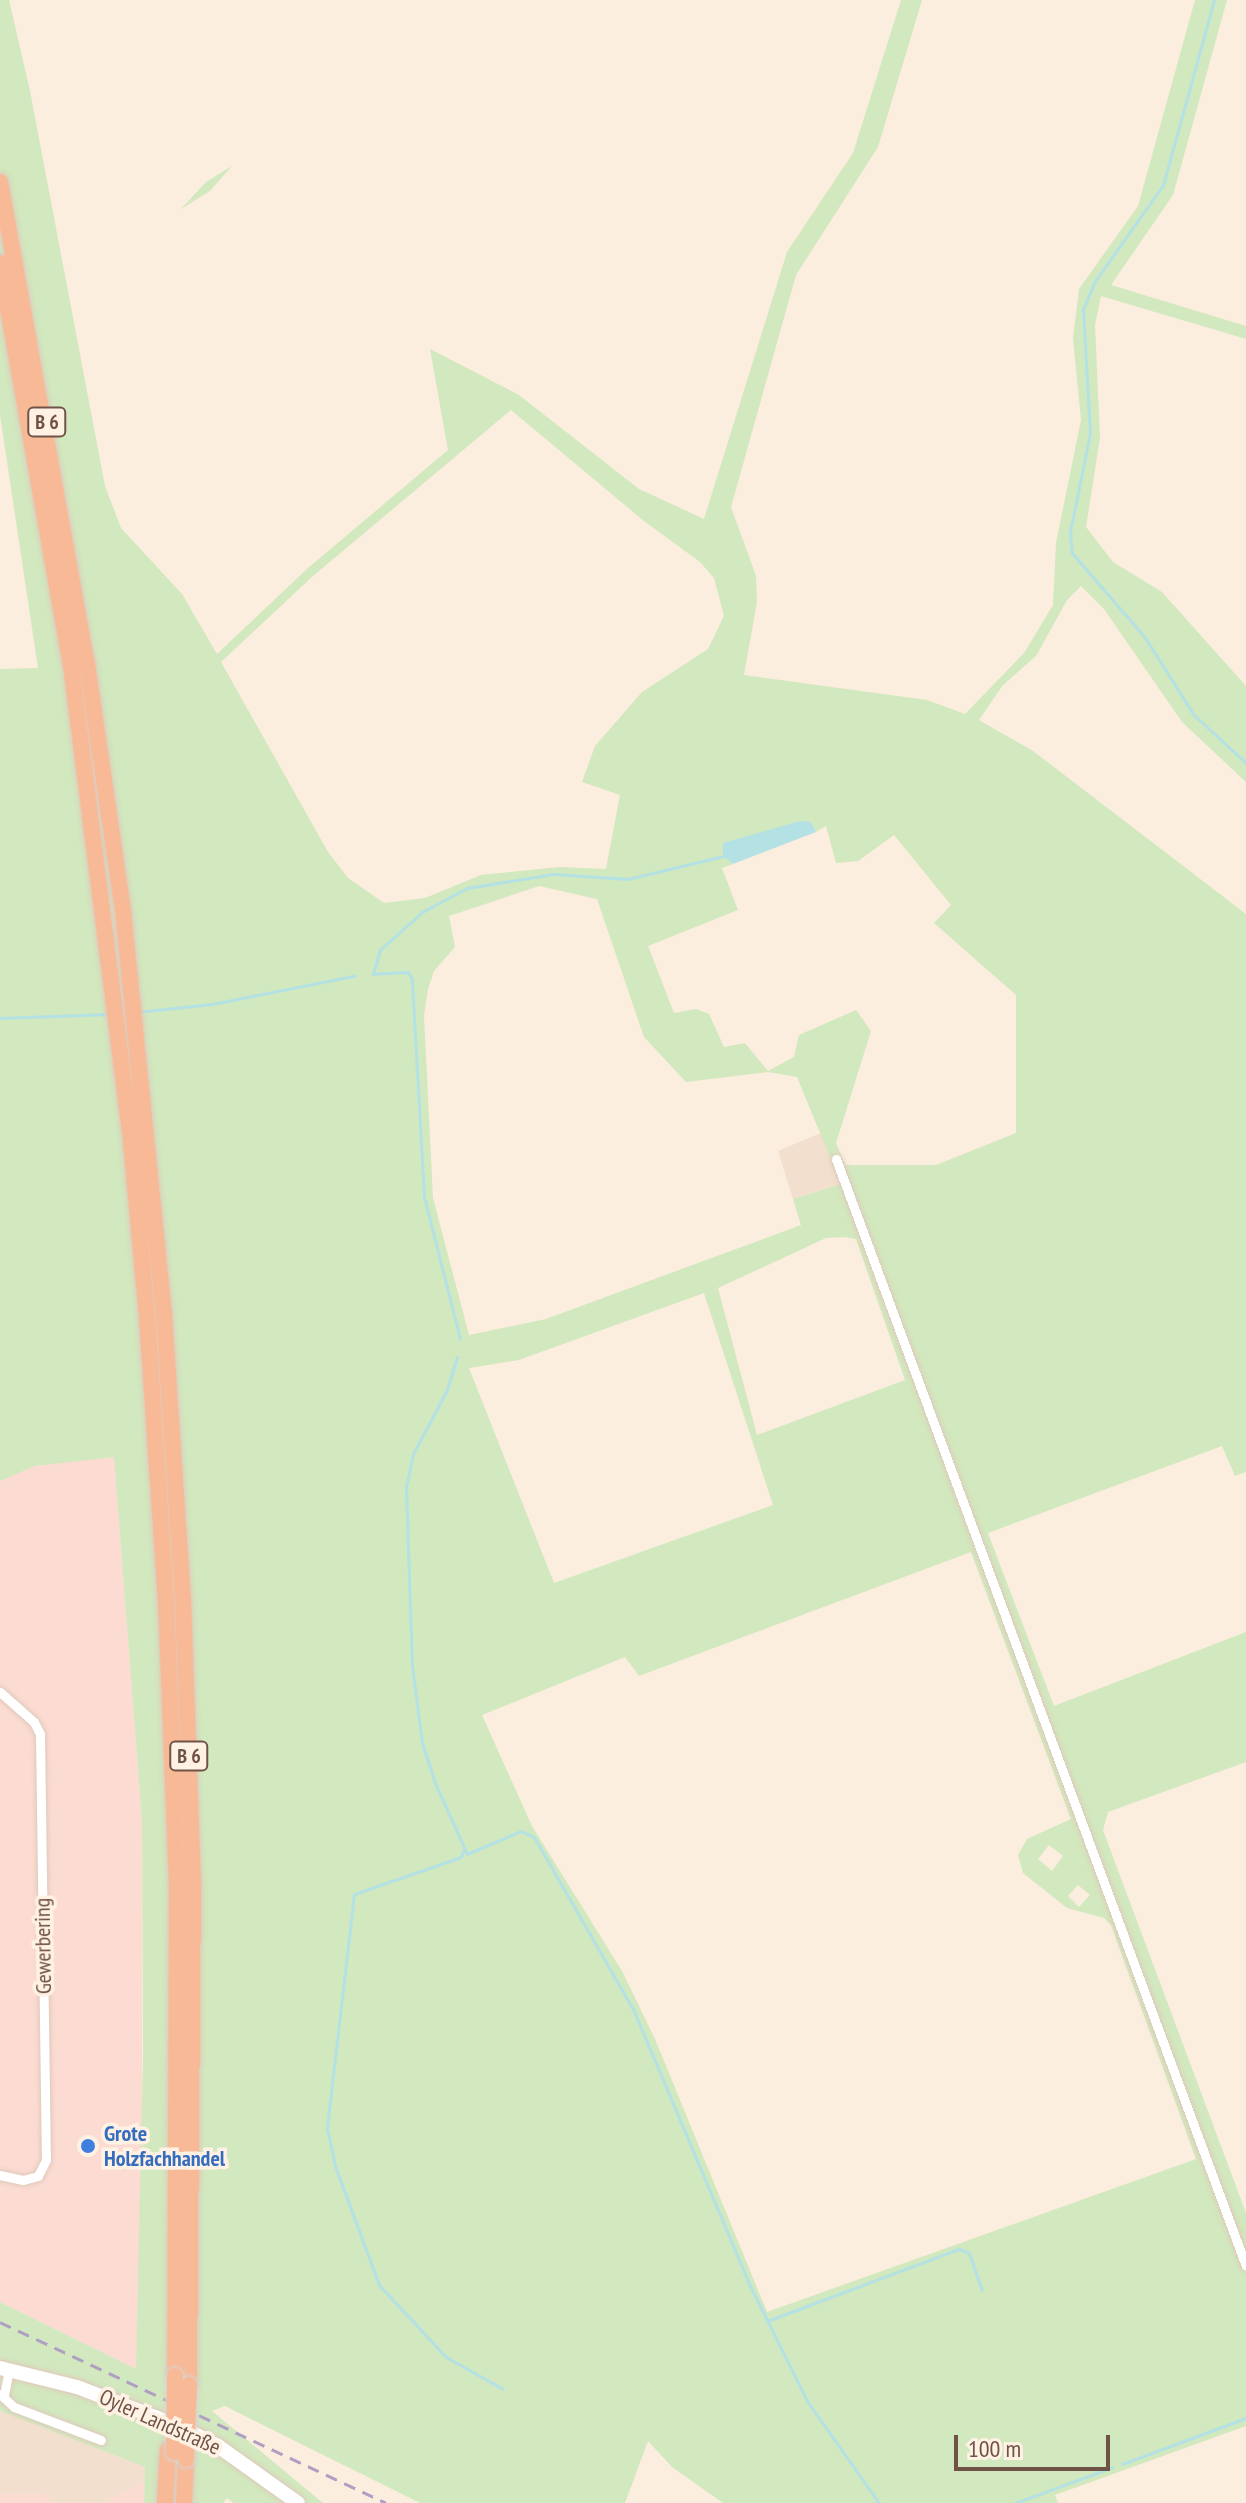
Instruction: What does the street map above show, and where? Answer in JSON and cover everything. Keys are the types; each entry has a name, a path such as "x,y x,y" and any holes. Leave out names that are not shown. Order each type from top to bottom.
{"highway":[{"name":"B 6","path":"0,182 79,664 138,1130 174,1457 189,1741 194,2020 189,2385 168,2503"},
{"name":"B 6","path":"0,263 79,664"},
{"name":"B 6","path":"138,1130 162,1521 177,1881 175,2376 176,2454 184,2503"}],"main road":[{"name":"Oyler Landstraße","path":"4,2369 111,2398 181,2427 218,2446 298,2503"}],"street":[{"path":"836,1159 1246,2266"},
{"name":"Gewerbering","path":"0,1692 34,1722 40,1734 46,2160 38,2176 23,2180 0,2175"},
{"name":"Oyler Landstraße","path":"4,2369 2,2394 14,2407 101,2440"}],"shaded area":[{"path":"823,1132 841,1184 793,1199 778,1151"},
{"path":"114,1456 142,1821 142,2213 136,2369 0,2302 0,1481 35,1466"},
{"path":"0,2411 145,2467 145,2481 105,2503 50,2503 49,2495 0,2494"},
{"path":"145,2481 144,2503 105,2503"},
{"path":"0,2494 50,2495 50,2503 0,2503"}],"green space":[{"path":"0,0 9,0 30,91 105,486 121,528 182,594 217,654 308,568 448,450 430,349 519,395 639,489 704,519 787,252 853,153 901,0 922,0 878,147 796,275 731,507 756,576 757,602 744,675 927,700 965,714 1024,653 1053,605 1056,543 1081,420 1073,338 1079,289 1138,206 1195,0 1227,0 1173,195 1111,285 1246,326 1246,339 1101,296 1095,325 1100,438 1086,527 1113,562 1162,592 1246,686 1246,782 1182,722 1104,609 1081,586 1067,600 1036,656 1003,685 979,720 1033,751 1246,914 1246,1472 1235,1476 1222,1446 988,1533 1054,1706 1246,1632 1246,1762 1108,1812 1103,1830 1246,2213 1246,2426 1055,2495 1058,2503 723,2503 672,2467 648,2441 625,2503 420,2503 225,2406 212,2411 323,2503 233,2503 227,2498 223,2503 144,2503 145,2467 0,2411 0,2302 136,2369 143,2054 142,1821 114,1457 35,1466 0,1481 0,669 38,668 0,415","holes":["511,410 644,521 700,562 714,578 724,616 708,649 642,692 595,746 582,782 620,795 606,869 559,867 481,875 425,898 384,903 348,878 328,852 221,662 313,576","811,822 816,832 826,826 836,863 858,861 894,835 951,905 934,923 1016,995 1016,1133 936,1165 845,1165 836,1143 871,1031 856,1010 799,1035 794,1057 768,1071 745,1043 724,1047 709,1014 696,1009 674,1013 648,946 738,910 722,868 733,864 724,856","539,886 597,899 644,1037 686,1082 768,1072 797,1077 841,1184 793,1199 801,1225 546,1319 469,1335 433,1198 424,1016 434,971 455,947 449,916","826,1238 856,1239 905,1380 757,1435 718,1288","704,1293 773,1505 554,1583 469,1368 519,1360","971,1552 1071,1819 1027,1839 1018,1855 1023,1873 1067,1908 1104,1918 1111,1925 1196,2159 767,2312 655,2039 622,1971 532,1826 482,1715 625,1657 639,1676","1049,1845 1063,1856 1052,1871 1038,1859","1078,1885 1090,1895 1079,1907 1068,1896"]},
{"path":"232,166 210,191 181,209 206,182"}],"water":[{"path":"800,821 811,822 816,832 733,864 723,856 723,843"}],"waterway":[{"path":"1214,0 1163,185 1095,281 1083,309 1090,433 1070,532 1072,553 1144,636 1194,715 1246,763"},
{"path":"460,1339 424,1197 412,979 408,972 373,974 380,950 422,912 467,888 553,874 628,879 723,856"},
{"path":"137,1012 212,1004 354,976"},
{"path":"0,1018 110,1014"},
{"path":"457,1357 447,1390 413,1454 406,1487 412,1666 422,1743 435,1783 467,1854 521,1831 534,1837 633,2009 750,2286 807,2401 879,2503"},
{"path":"463,1851 461,1857 354,1894 327,2128 335,2166 379,2285 446,2357 503,2389"},
{"path":"767,2321 959,2249 969,2253 982,2290"},
{"path":"1122,2464 1246,2418"},
{"path":"1015,2503 1113,2467"}],"railway":[{"path":"0,2322 386,2503"}],"place":[{"name":"Grote Holzfachhandel","path":"88,2146"}]}
